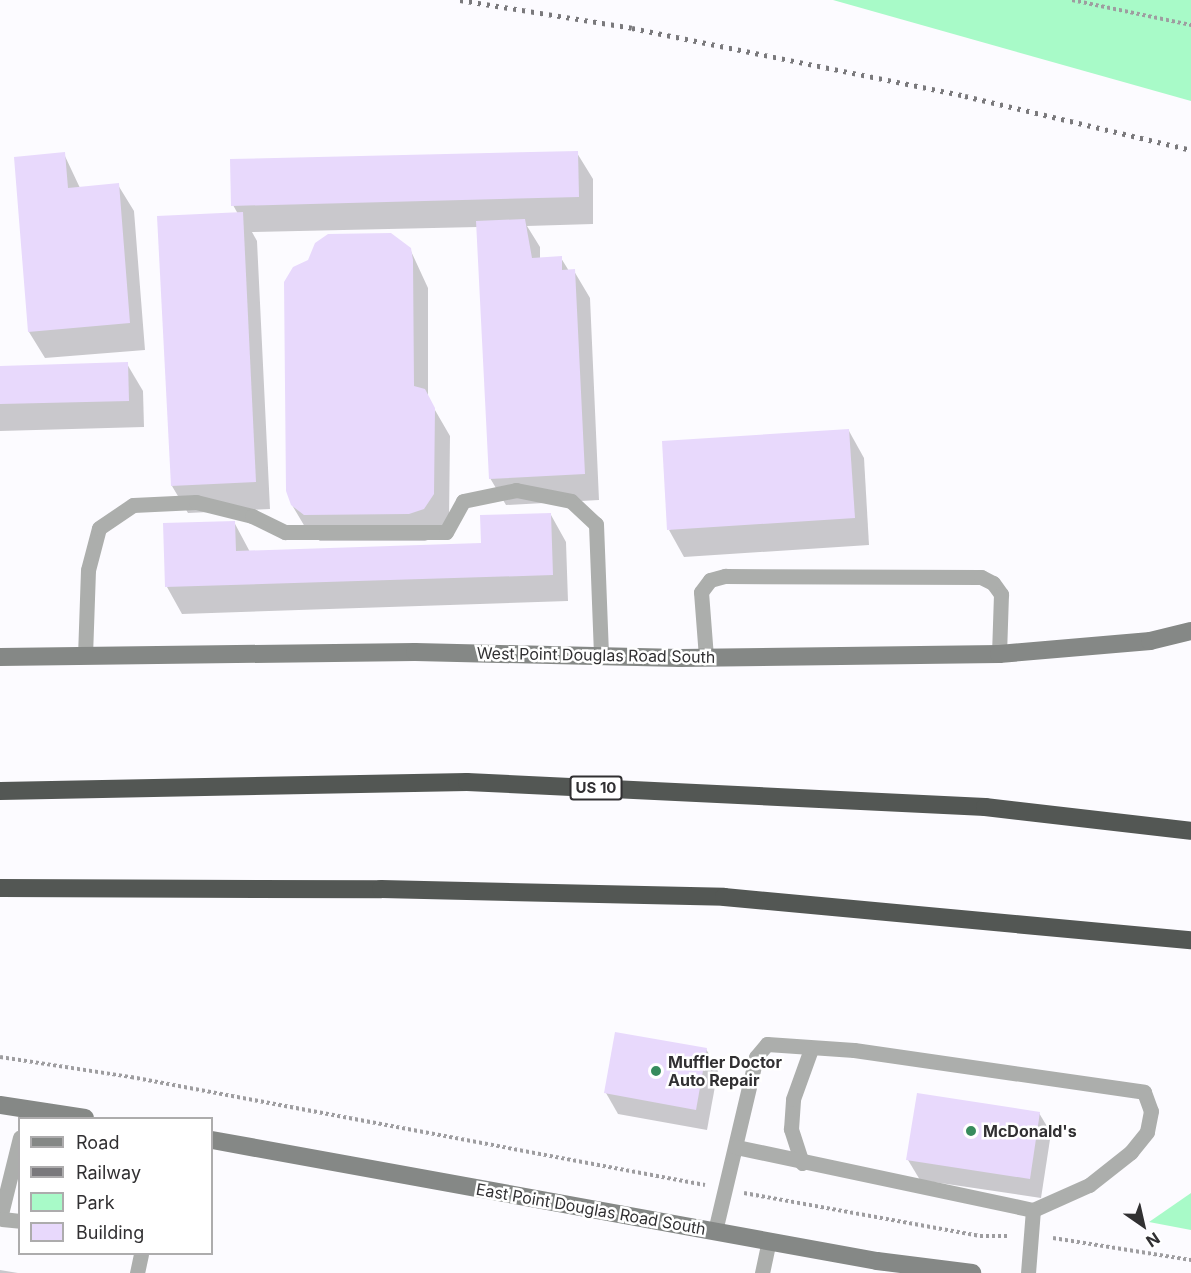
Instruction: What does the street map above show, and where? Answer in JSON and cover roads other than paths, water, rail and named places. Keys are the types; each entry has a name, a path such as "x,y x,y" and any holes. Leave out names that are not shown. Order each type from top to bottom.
{"highway":[{"name":"US 10","path":"0,790 467,782 985,807 1191,831"},
{"path":"0,888 381,889 724,897 1191,940"},
{"path":"1128,933 1191,945"}],"street":[{"name":"West Point Douglas Road South","path":"0,657 415,652 706,657 999,654 1150,641 1191,631"},
{"path":"0,1105 24,1114 61,1117"},
{"name":"East Point Douglas Road South","path":"213,1140 769,1241 876,1267 972,1273"}],"lane":[{"path":"85,656 88,570 99,528 134,505 196,502 252,516 285,532 446,532 463,501 516,490 571,501 596,524 601,656"},
{"path":"706,657 701,592 710,580 725,576 981,577 993,583 1000,594 999,654"},
{"path":"715,1231 724,1189 762,1049 767,1044 811,1049 854,1050 1144,1092 1151,1111 1147,1132 1131,1152 1089,1185 1033,1210 802,1163 736,1147"},
{"path":"802,1163 791,1129 793,1099 811,1049"},
{"path":"18,1146 1,1218 18,1221"},
{"path":"1028,1273 1033,1210"},
{"path":"762,1273 769,1241"},
{"path":"137,1273 141,1255"}],"railway":[{"path":"460,0 632,28 965,96 1191,150"}],"place":[{"name":"Muffler Doctor Auto Repair","path":"656,1071"},
{"name":"McDonald's","path":"971,1131"}]}
